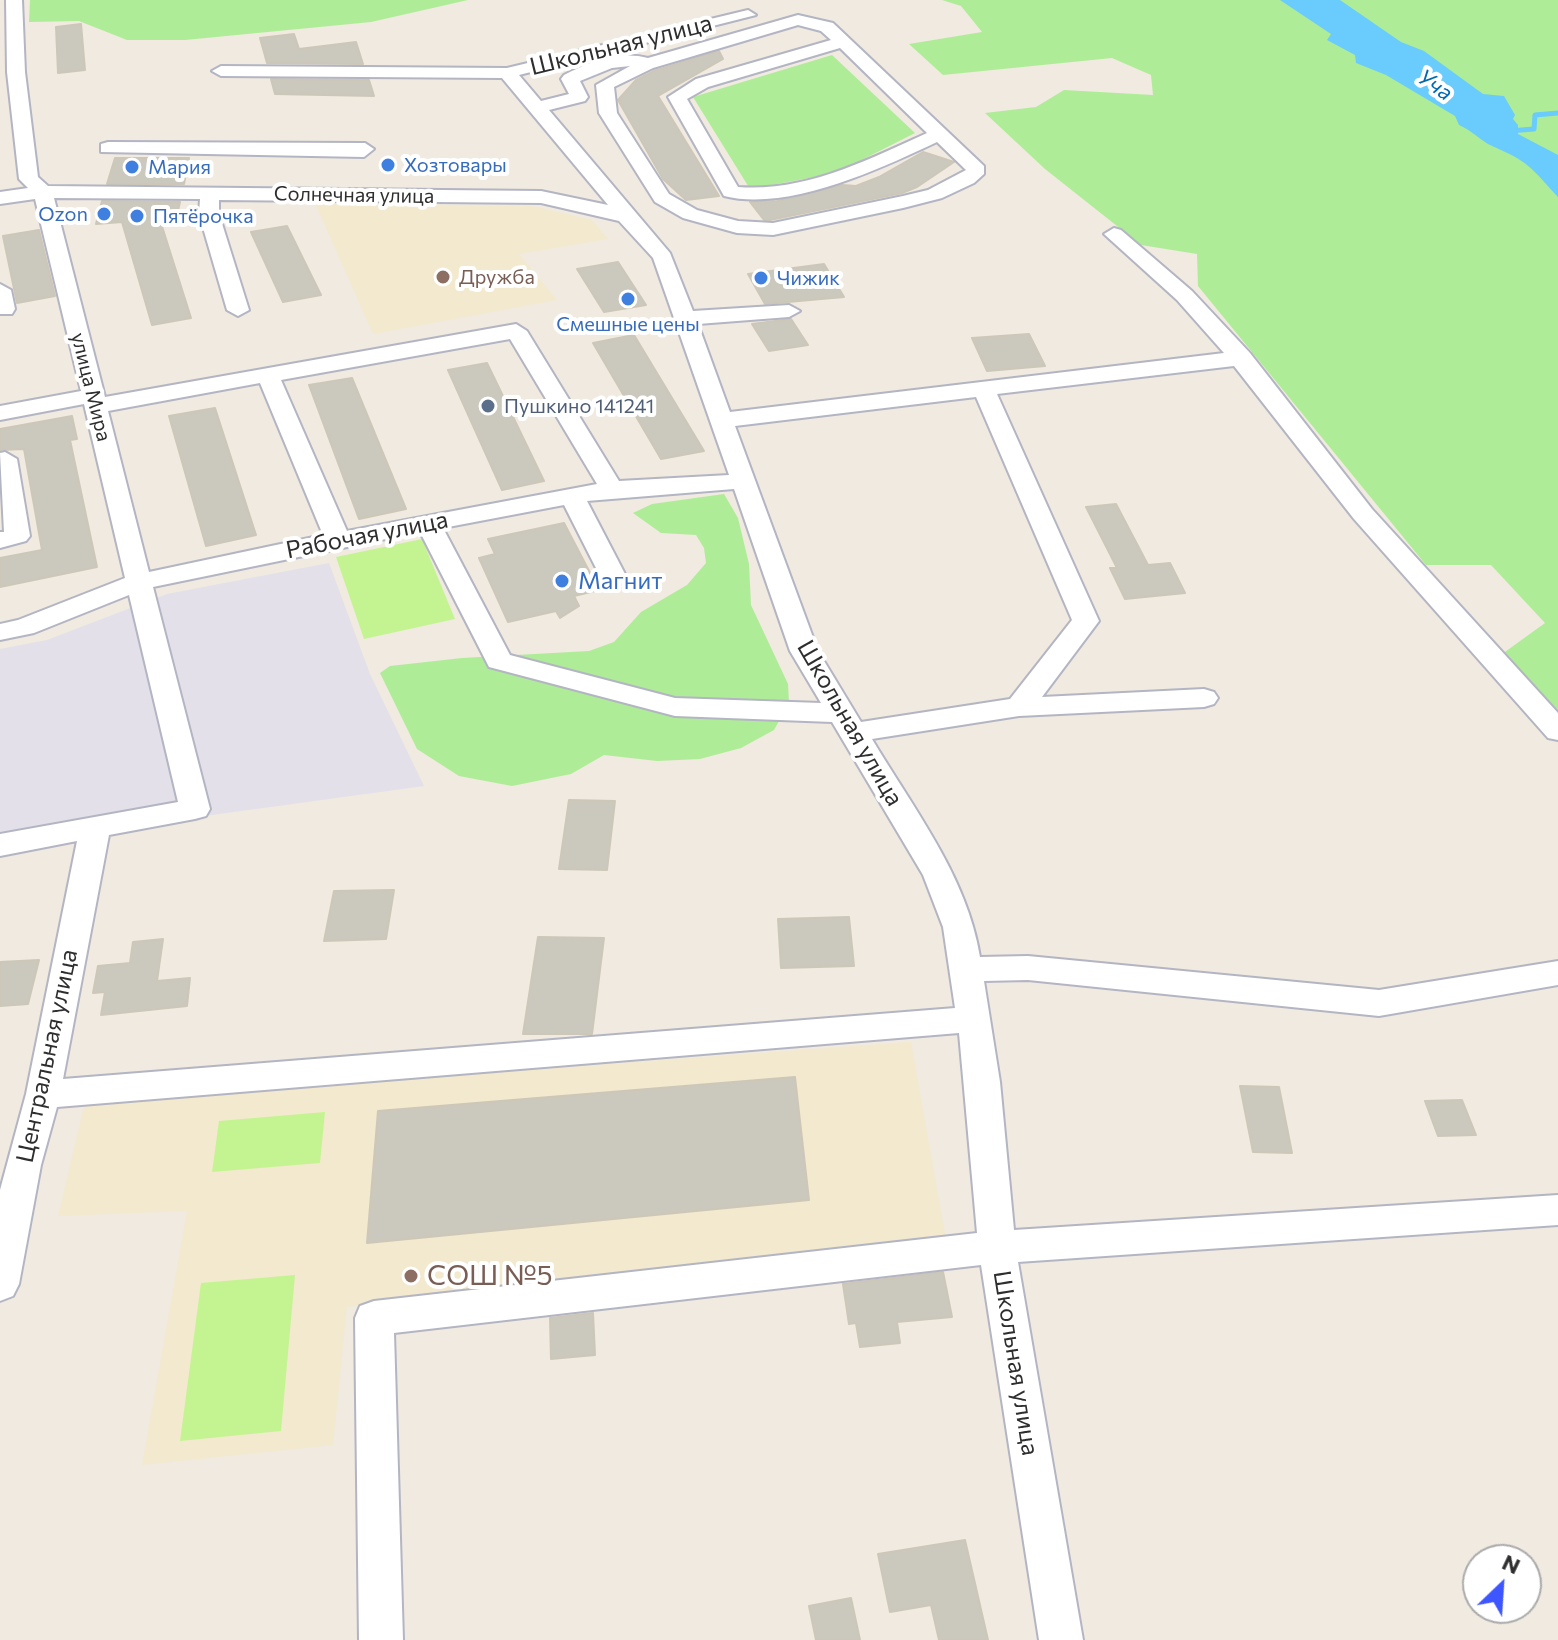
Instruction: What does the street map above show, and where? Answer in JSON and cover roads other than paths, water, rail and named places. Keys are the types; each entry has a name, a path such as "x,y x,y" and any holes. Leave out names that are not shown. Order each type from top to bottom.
{"street":[{"path":"14,0 8,72 19,98 29,179 43,192"},
{"name":"Школьная улица","path":"800,2 507,73 613,195 621,216 650,238 663,257 804,651 938,874 959,927 968,969 983,1082 997,1247 1061,1640"},
{"path":"798,20 827,27 977,170 967,179 935,194 773,229 737,227 690,214 662,198 608,113 605,85 647,64 798,20"},
{"path":"843,42 702,83 677,97 731,192 757,194 847,177 940,134"},
{"path":"537,107 579,97 570,79 574,76 628,61 647,64"},
{"path":"221,71 507,73"},
{"path":"0,101 19,98"},
{"path":"108,148 364,151"},
{"path":"0,198 43,192"},
{"name":"Солнечная улица","path":"43,192 541,197 591,206 621,216"},
{"name":"улица Мира","path":"43,192 195,809 95,828"},
{"path":"210,194 209,214 238,310"},
{"path":"1114,234 1150,260 1242,358 1363,514 1558,731"},
{"path":"686,318 789,311"},
{"path":"0,413 268,375 516,331 612,489"},
{"path":"723,420 1242,358"},
{"path":"268,375 338,540"},
{"path":"983,387 1086,621 1019,707"},
{"path":"0,460 5,459 17,536 0,540"},
{"name":"Рабочая улица","path":"0,632 25,627 138,582 338,540 612,489 744,481"},
{"path":"572,496 612,574"},
{"path":"428,523 499,661 675,707 847,723 1019,707 1204,698"},
{"path":"0,845 95,828"},
{"name":"Центральная улица","path":"0,1284 12,1165 43,1094 95,828"},
{"path":"968,969 1028,968 1379,1003 1558,973"},
{"path":"43,1094 973,1019"},
{"path":"381,1640 374,1318 997,1247 1558,1210"}],"water":[{"name":"Уча","path":"1280,0 1340,0 1401,42 1424,51 1483,94 1504,96 1515,115 1513,119 1518,125 1518,134 1558,155 1558,197 1522,161 1487,143 1459,125 1455,116 1386,75 1356,63 1355,55 1327,40 1331,34"}],"waterway":[{"path":"1509,131 1534,129 1535,115 1558,113"}],"place":[{"name":"Хозтовары","path":"388,165"},
{"name":"Мария","path":"132,167"},
{"name":"Ozon","path":"104,214"},
{"name":"Пятёрочка","path":"137,216"},
{"name":"Дружба","path":"443,277"},
{"name":"Чижик","path":"761,278"},
{"name":"Смешные цены","path":"628,299"},
{"name":"Пушкино 141241","path":"488,406"},
{"name":"Магнит","path":"562,581"},
{"name":"СОШ №5","path":"411,1276"}]}
